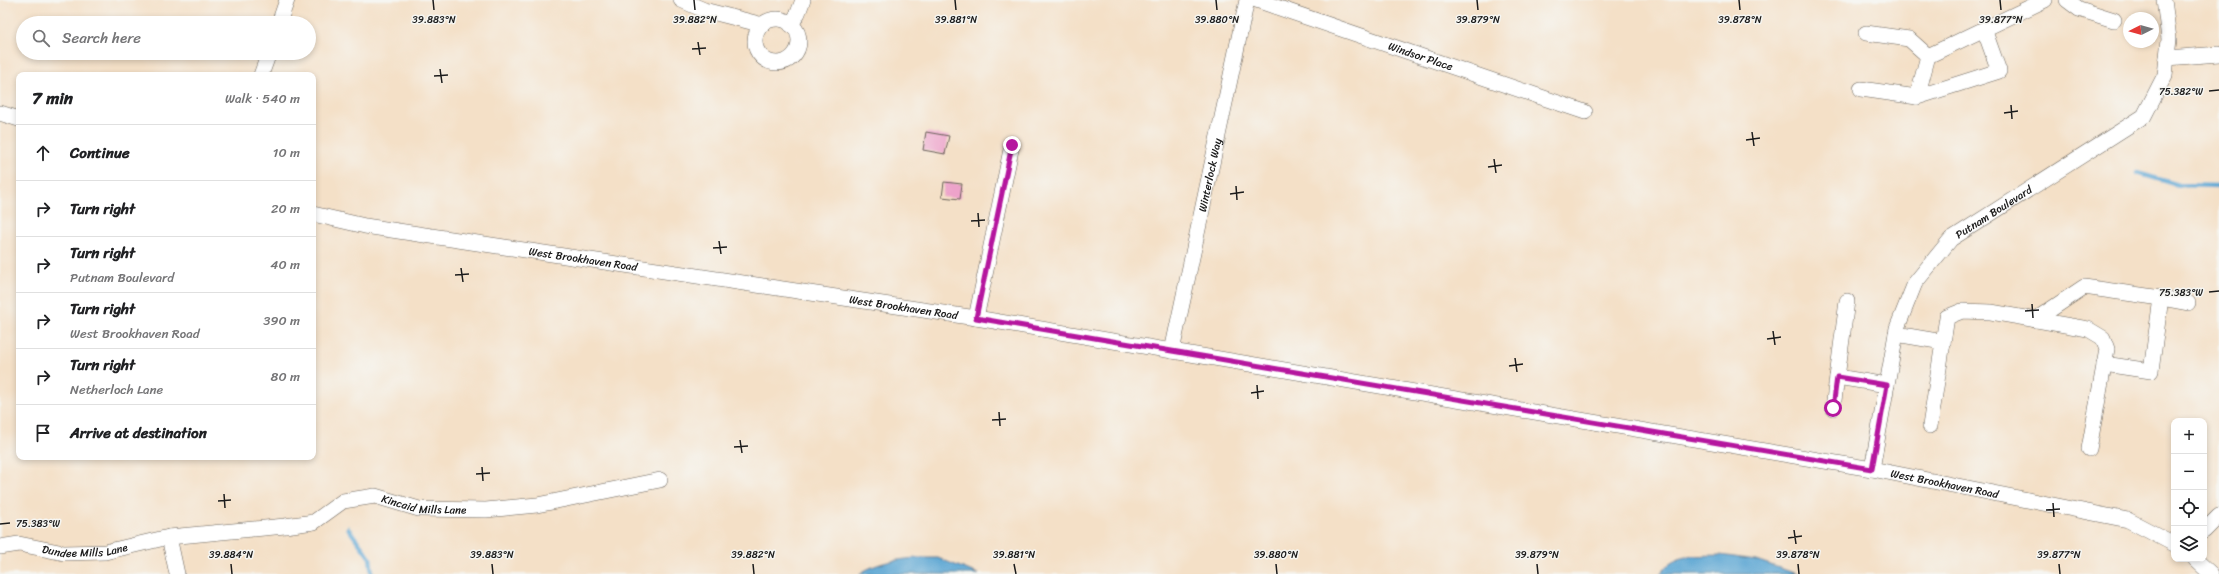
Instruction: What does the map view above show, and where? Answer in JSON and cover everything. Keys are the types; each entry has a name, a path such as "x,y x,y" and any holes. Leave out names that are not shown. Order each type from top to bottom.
{"street":[{"path":"281,16 287,0"},
{"path":"681,0 704,10 763,25 777,20 791,25 798,34 798,48 791,59 777,63 765,60 756,47 758,32 763,25"},
{"path":"791,25 803,0"},
{"name":"Winterlock Way","path":"1172,351 1247,0"},
{"name":"Windsor Place","path":"1256,0 1585,112"},
{"path":"1917,97 1928,56 2045,0"},
{"path":"2067,0 2079,9 2114,20"},
{"name":"Putnam Boulevard","path":"1872,469 1896,334 1914,283 1951,239 2144,116 2164,75 2167,58 2169,39 2164,0"},
{"path":"1861,89 1917,97 1999,71 1984,29"},
{"path":"1866,33 1909,39 1928,56"},
{"path":"2167,58 2219,54"},
{"path":"263,72 267,60"},
{"path":"0,113 16,119"},
{"path":"976,318 1012,145"},
{"name":"West Brookhaven Road","path":"316,215 365,226 976,318 1872,469 2128,520 2171,542"},
{"path":"2035,320 2084,287 2188,303"},
{"path":"2104,364 2152,371 2161,298"},
{"path":"1833,408 1848,301"},
{"path":"1930,426 1947,316 1962,311 1991,312 2088,329 2103,338 2107,349 2089,449"},
{"path":"1896,334 1943,342"},
{"path":"1837,377 1887,385"},
{"name":"Kincaid Mills Lane","path":"169,537 314,522 343,501 375,496 419,509 486,510 537,505 660,480"},
{"path":"2207,528 2219,516"},
{"path":"169,537 177,574"},
{"name":"Dundee Mills Lane","path":"0,547 19,544 64,553 105,552 169,537"},
{"path":"2198,562 2211,574"}],"water":[{"path":"1720,555 1756,560 1797,574 1660,574 1672,562 1679,559 1695,556"},
{"path":"915,558 938,558 978,574 859,574 879,564"}],"building":[{"path":"926,132 949,136 945,154 923,150"},
{"path":"944,182 962,184 960,199 942,197"}],"waterway":[{"path":"2137,173 2179,185 2219,186"},
{"path":"348,528 370,558 372,574"}],"route":[{"path":"1012,145 976,318 1872,469 1887,385 1837,377 1833,408"}]}
